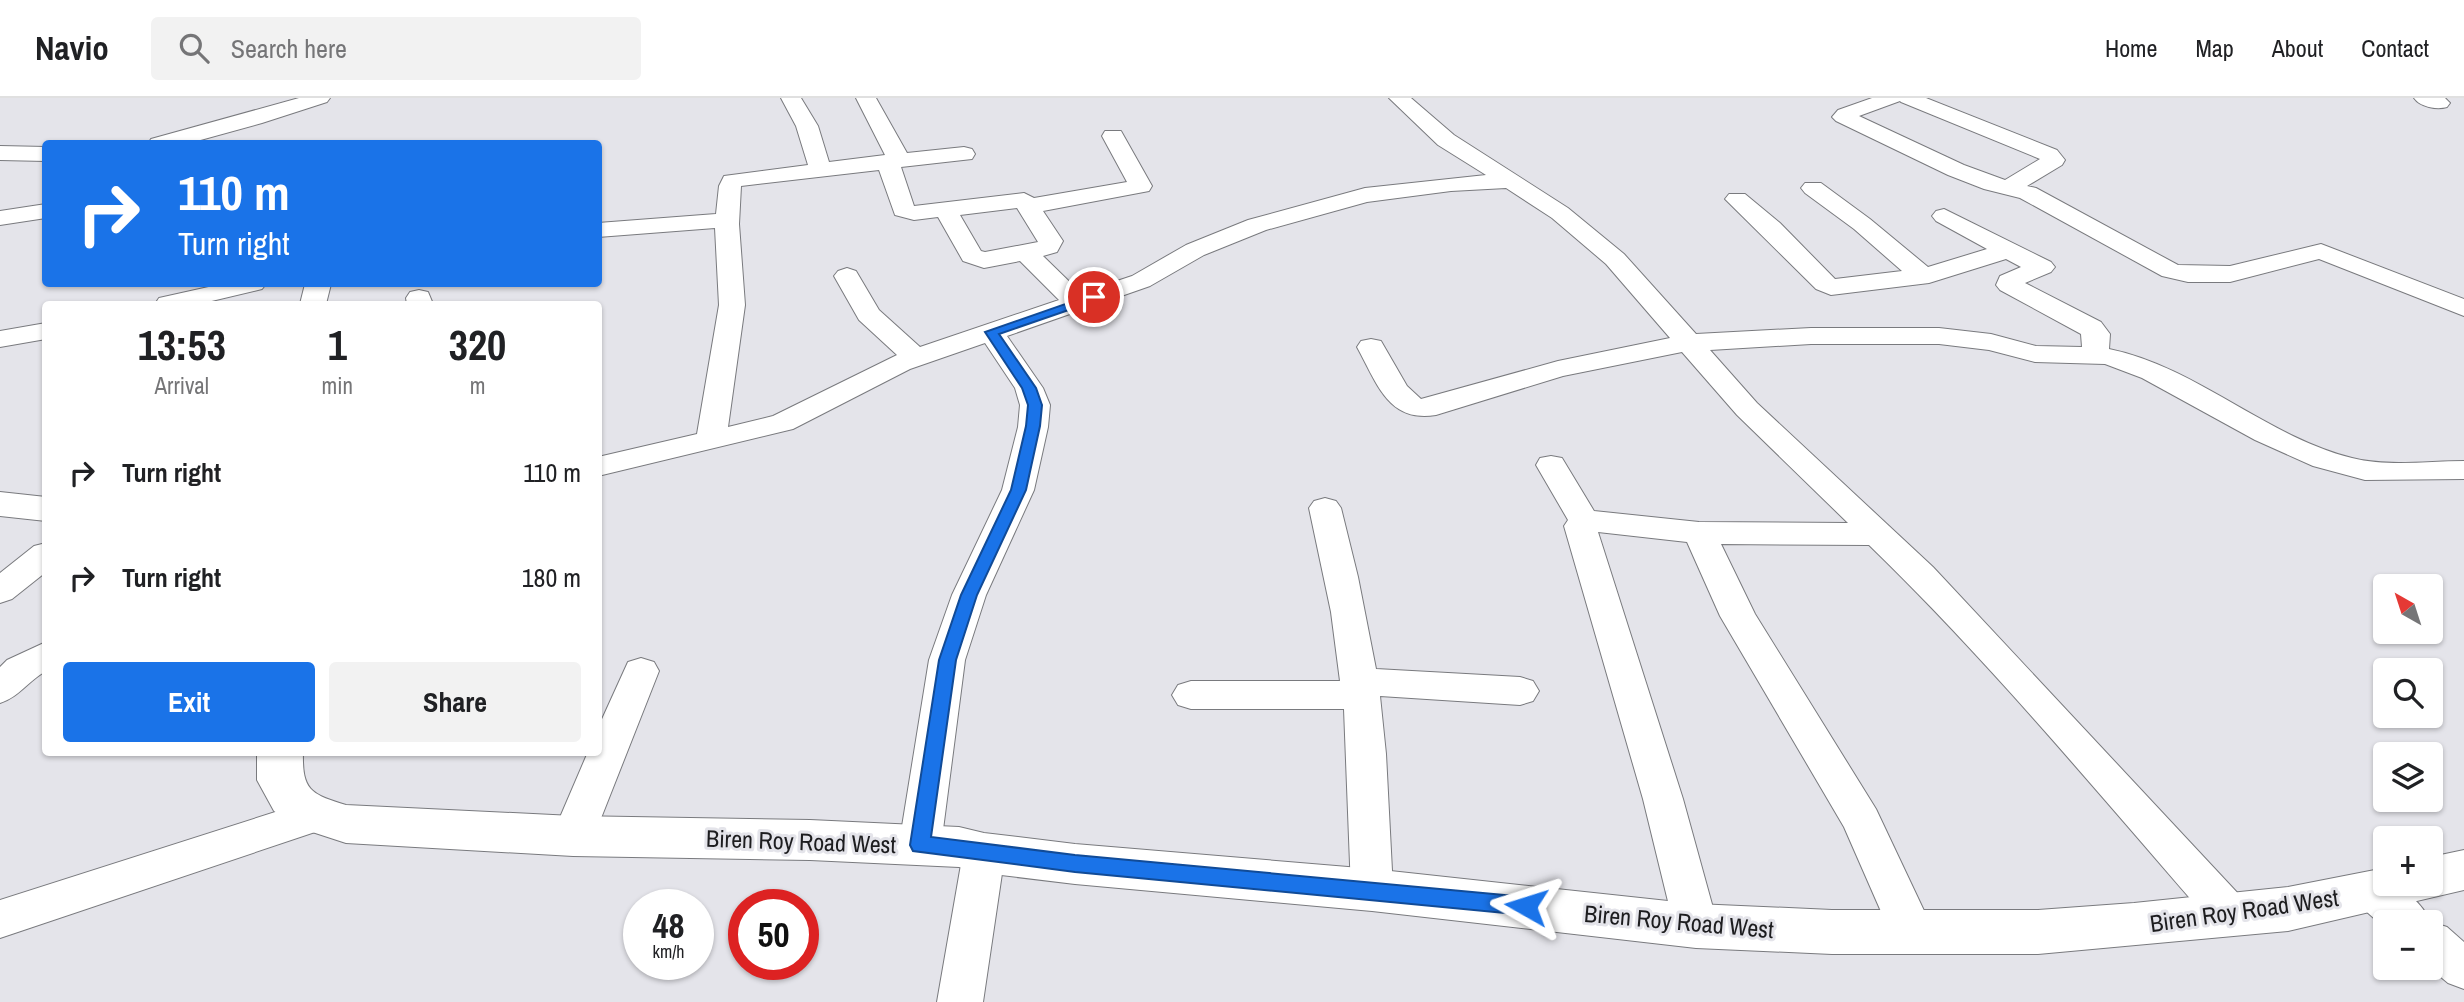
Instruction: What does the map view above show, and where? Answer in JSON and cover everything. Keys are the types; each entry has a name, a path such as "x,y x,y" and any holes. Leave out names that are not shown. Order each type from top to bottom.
{"main road":[{"path":"0,505 42,509"},
{"name":"Biren Roy Road West","path":"279,756 280,781 292,801 316,815 346,824 573,836 959,847 984,853 1089,865 1372,890 1696,926 1913,934 2038,932 2288,909 2335,897 2397,899"},
{"path":"2443,875 2464,870"}],"street":[{"path":"175,140 256,119 320,98"},
{"path":"792,98 807,126 821,171"},
{"path":"866,98 898,152 898,158 888,162"},
{"path":"1399,98 1462,151 1560,213 1615,259 1747,409 1921,575 2037,699 2230,914"},
{"path":"1892,98 1843,117 1956,170 2028,193 2161,266 2180,273 2230,274 2320,251 2464,307"},
{"path":"1908,98 2049,155 2054,160 2008,188"},
{"path":"1030,206 1141,186 1113,136"},
{"path":"0,153 42,154"},
{"path":"711,441 732,305 728,220 730,186 733,181 964,154"},
{"path":"888,162 903,210 914,213 944,208 1018,199 1024,200 1051,241 1048,247 1026,253 977,259 972,256 944,208"},
{"path":"602,466 791,420 878,373 1141,281 1195,250 1256,225 1365,195 1451,184 1513,181"},
{"path":"1813,188 1862,224 1923,276"},
{"path":"1737,199 1825,284 1836,287 1923,276 2008,250"},
{"path":"0,218 42,212"},
{"path":"1944,216 2042,267 2009,281 2008,285 2091,328 2096,334 2095,356"},
{"path":"602,230 728,220"},
{"path":"1026,253 1076,303"},
{"path":"847,276 868,314 916,358"},
{"path":"180,301 240,287"},
{"path":"0,339 42,332"},
{"path":"920,845 947,660 969,595 1018,490 1033,426 1035,405 1029,388 991,332"},
{"path":"1371,348 1402,399 1410,407 1419,408 1436,406 1558,369 1688,343 1811,336 1939,336 1991,342 2035,354 2124,360 2288,443 2338,464 2373,470 2464,470"},
{"path":"1551,465 1585,522"},
{"path":"1325,508 1345,590 1359,688 1368,788 1372,890"},
{"path":"1696,926 1663,799 1580,526 1585,522 1699,533 1878,534"},
{"path":"1699,533 1738,616 1862,821 1913,934"},
{"path":"0,591 42,557"},
{"path":"0,689 20,669 42,657"},
{"path":"573,836 641,671"},
{"path":"1191,695 1359,688 1520,691"},
{"path":"0,919 316,815"},
{"path":"960,1002 984,853"},
{"path":"2443,951 2464,969"}],"route":[{"path":"1094,297 991,332 1029,388 1035,405 1033,426 1018,490 969,595 947,660 920,845 959,847 984,853 1075,864 1526,906"}]}
